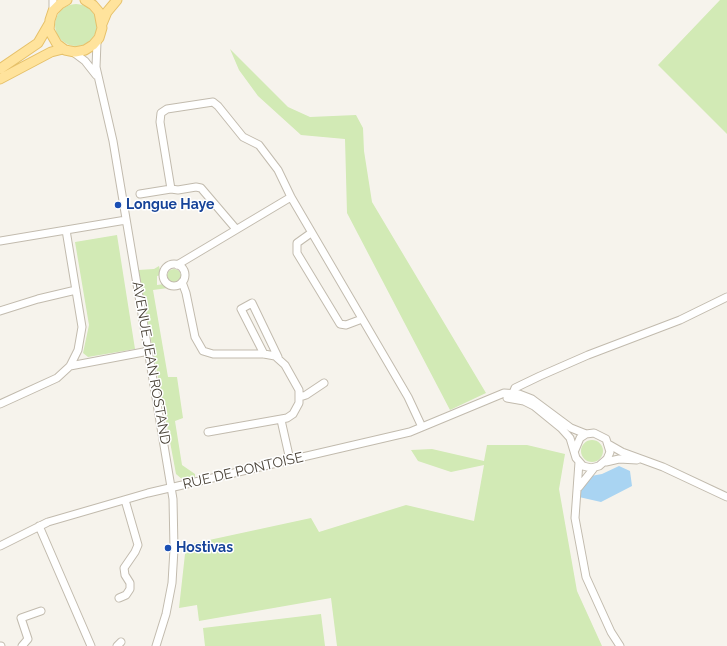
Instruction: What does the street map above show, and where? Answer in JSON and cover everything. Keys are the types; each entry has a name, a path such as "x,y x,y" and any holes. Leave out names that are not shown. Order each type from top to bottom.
{"main road":[{"path":"0,69 38,43 44,34 53,11 58,5 67,0"},
{"path":"87,0 98,10 102,24"},
{"path":"0,79 51,52 63,49 73,52 85,50 97,42 107,12 117,0"},
{"path":"49,22 52,36 63,49"}],"street":[{"path":"53,0 53,11"},
{"name":"AVENUE JEAN ROSTAND","path":"97,42 95,62 110,124 171,487 174,524 172,583 166,614 156,646"},
{"name":"AVENUE JEAN ROSTAND","path":"73,52 88,64 99,81"},
{"path":"171,189 160,122 161,113 167,109 212,102 218,106 243,137 259,145 278,170 311,233 408,397 422,428"},
{"path":"140,194 171,189 178,190 196,187 201,188 236,229"},
{"path":"177,265 291,197"},
{"path":"0,241 126,220"},
{"path":"0,404 52,381 70,366 78,350 82,331 66,230"},
{"path":"311,233 297,243 296,253 340,324 346,325 362,319"},
{"path":"182,282 177,285 172,285 164,279 166,268 171,264 177,265 184,272 182,282 188,300 195,337 202,351 213,354 264,354 278,358"},
{"path":"0,311 38,299 76,290"},
{"path":"512,396 518,386 552,370 680,320 727,298"},
{"path":"208,432 281,420 293,414 300,397 298,386 285,365 278,358 252,303 241,309 264,354"},
{"path":"70,366 149,351"},
{"path":"300,397 306,395 324,383"},
{"path":"512,396 532,399 571,428 586,434 599,434 608,444 622,452 663,467 727,497"},
{"path":"512,396 537,408 565,432 572,442 579,462 575,518 586,578 611,632 620,646"},
{"name":"RUE DE PONTOISE","path":"0,546 39,526 124,500 171,487 388,438 422,428 487,400 512,396"},
{"path":"281,420 290,460"},
{"path":"575,450 578,440 586,434"},
{"path":"606,462 609,454 608,444"},
{"path":"577,491 585,477 594,468 606,462 619,459 646,461"},
{"path":"579,462 586,467 594,468"},
{"path":"119,598 126,595 131,586 124,572 124,568 136,552 138,545 124,500"},
{"path":"39,526 91,646"},
{"path":"22,646 28,639 21,618 41,611"}],"green space":[{"path":"720,0 727,0 727,134 658,65"},
{"path":"72,4 80,4 88,7 94,13 97,25 94,37 88,43 80,46 72,46 64,43 58,37 55,29 55,21 58,13 64,7"},
{"path":"230,49 288,107 310,117 356,115 363,128 364,151 372,202 486,393 450,410 347,213 345,139 301,135 258,96 239,70"},
{"path":"117,235 135,349 88,357 83,353 89,325 75,242"},
{"path":"159,266 161,275 157,276 157,285 164,284 168,288 153,290 168,377 177,377 183,418 175,421 182,465 195,474 195,477 183,480 176,474 138,270 154,269"},
{"path":"174,269 179,271 181,276 179,281 174,283 169,281 167,276 169,271"},
{"path":"592,440 600,443 603,451 600,459 592,462 584,459 581,451 584,443"},
{"path":"487,445 527,445 565,454 559,489 577,591 602,646 337,646 331,598 199,621 197,605 179,608 186,545 311,518 319,532 406,505 474,521 484,465 451,472 418,461 411,450 432,449 484,461"},
{"path":"321,614 325,646 205,646 203,628"}],"water":[{"path":"619,466 630,471 632,486 601,502 579,497 582,487 591,476 602,474"}],"place":[{"name":"Longue Haye","path":"118,205"},
{"name":"Hostivas","path":"168,548"}]}
